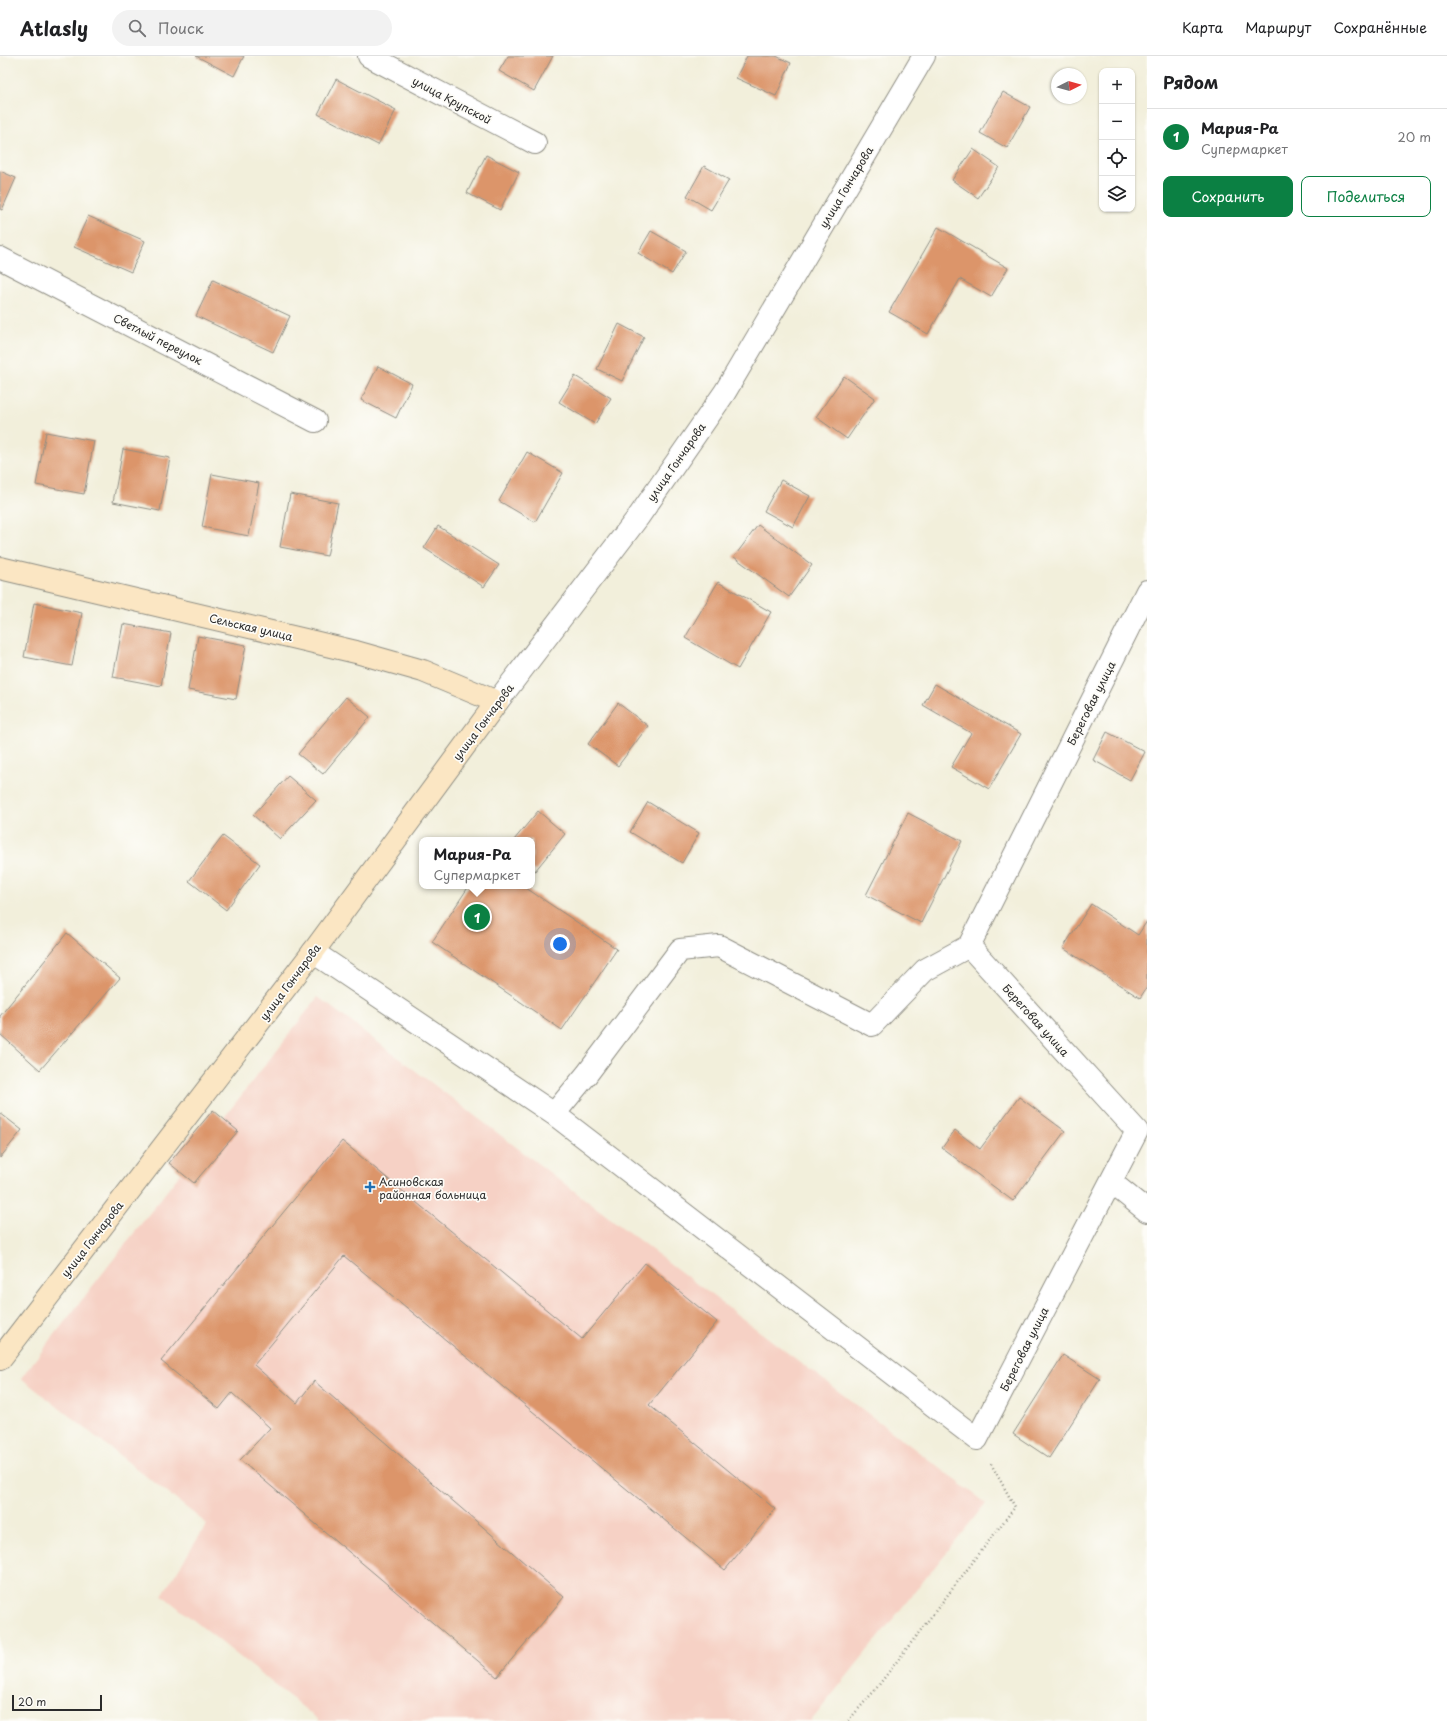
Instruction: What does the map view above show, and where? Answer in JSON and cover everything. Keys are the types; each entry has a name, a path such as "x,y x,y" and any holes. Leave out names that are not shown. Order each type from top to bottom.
{"street":[{"name":"улица Крупской","path":"369,56 535,143"},
{"name":"улица Гончарова","path":"0,1360 313,952 497,702 639,516 724,392 924,56"},
{"name":"Светлый переулок","path":"0,258 315,421"},
{"name":"Сельская улица","path":"0,568 356,652 424,672 497,702"},
{"name":"Береговая улица","path":"977,1439 1137,1131 969,946 1147,591"},
{"path":"554,1114 587,1074 680,950 719,946 872,1025 925,970 969,946"},
{"path":"313,952 554,1114 977,1439"},
{"path":"1111,1182 1147,1211"}],"path":[{"path":"848,1721 875,1690 1015,1506 977,1439"}],"shaded area":[{"name":"Асиновская районная больница","path":"318,997 986,1503 811,1721 320,1721 162,1595 207,1524 21,1378"}],"building":[{"path":"196,56 244,56 234,76"},
{"path":"508,56 553,56 534,91 499,71"},
{"path":"747,56 776,56 791,63 776,96 736,78"},
{"path":"336,79 396,110 378,145 318,114"},
{"path":"1003,92 1030,107 1007,148 980,133"},
{"path":"973,149 999,167 978,198 952,180"},
{"path":"486,155 519,172 500,210 467,193"},
{"path":"704,166 729,180 711,210 687,196"},
{"path":"0,171 16,178 2,210 0,209"},
{"path":"88,216 145,241 131,272 74,247"},
{"path":"938,227 1008,268 991,297 960,279 928,334 889,312"},
{"path":"651,231 686,251 672,274 638,253"},
{"path":"213,280 290,316 273,352 196,316"},
{"path":"619,324 644,337 622,381 597,369"},
{"path":"378,366 412,384 396,418 361,400"},
{"path":"575,376 611,398 595,424 559,402"},
{"path":"844,376 875,398 847,439 816,417"},
{"path":"46,432 94,441 84,494 36,485"},
{"path":"123,449 170,458 160,511 113,502"},
{"path":"527,452 563,473 535,522 499,501"},
{"path":"212,474 259,483 249,536 202,527"},
{"path":"781,480 810,496 793,527 764,511"},
{"path":"290,494 338,503 327,556 280,547"},
{"path":"758,525 812,565 789,597 734,557"},
{"path":"438,526 499,565 484,587 424,548"},
{"path":"718,582 771,612 738,669 685,638"},
{"path":"34,603 82,613 72,666 24,657"},
{"path":"123,624 171,633 161,686 113,677"},
{"path":"198,636 246,645 236,699 188,690"},
{"path":"935,684 1021,734 989,789 951,767 971,733 923,705"},
{"path":"346,697 370,717 323,774 298,754"},
{"path":"618,703 648,726 618,766 588,744"},
{"path":"1107,732 1145,752 1130,780 1093,760"},
{"path":"288,776 316,800 280,839 253,815"},
{"path":"648,802 699,833 682,863 630,832"},
{"path":"538,811 565,834 535,871 535,837 516,837"},
{"path":"908,813 962,841 921,923 866,895"},
{"path":"223,836 260,864 226,910 189,881"},
{"path":"467,889 527,889 617,949 562,1030 432,942"},
{"path":"1091,904 1138,935 1147,921 1147,987 1140,998 1063,948"},
{"path":"67,933 120,978 40,1070 0,1034 0,1016"},
{"path":"1019,1097 1065,1131 1013,1201 942,1148 955,1130 980,1149"},
{"path":"213,1110 238,1131 194,1183 169,1163"},
{"path":"0,1113 22,1130 0,1158"},
{"path":"342,1141 582,1339 645,1263 717,1322 649,1405 775,1509 725,1570 344,1256 254,1365 297,1403 314,1381 564,1597 497,1677 240,1460 270,1428 232,1393 219,1409 161,1361"},
{"path":"1063,1355 1100,1379 1049,1458 1013,1434"}],"place":[{"name":"Мария-Ра","path":"477,917"},
{"name":"Асиновская районная больница","path":"370,1187"}]}
